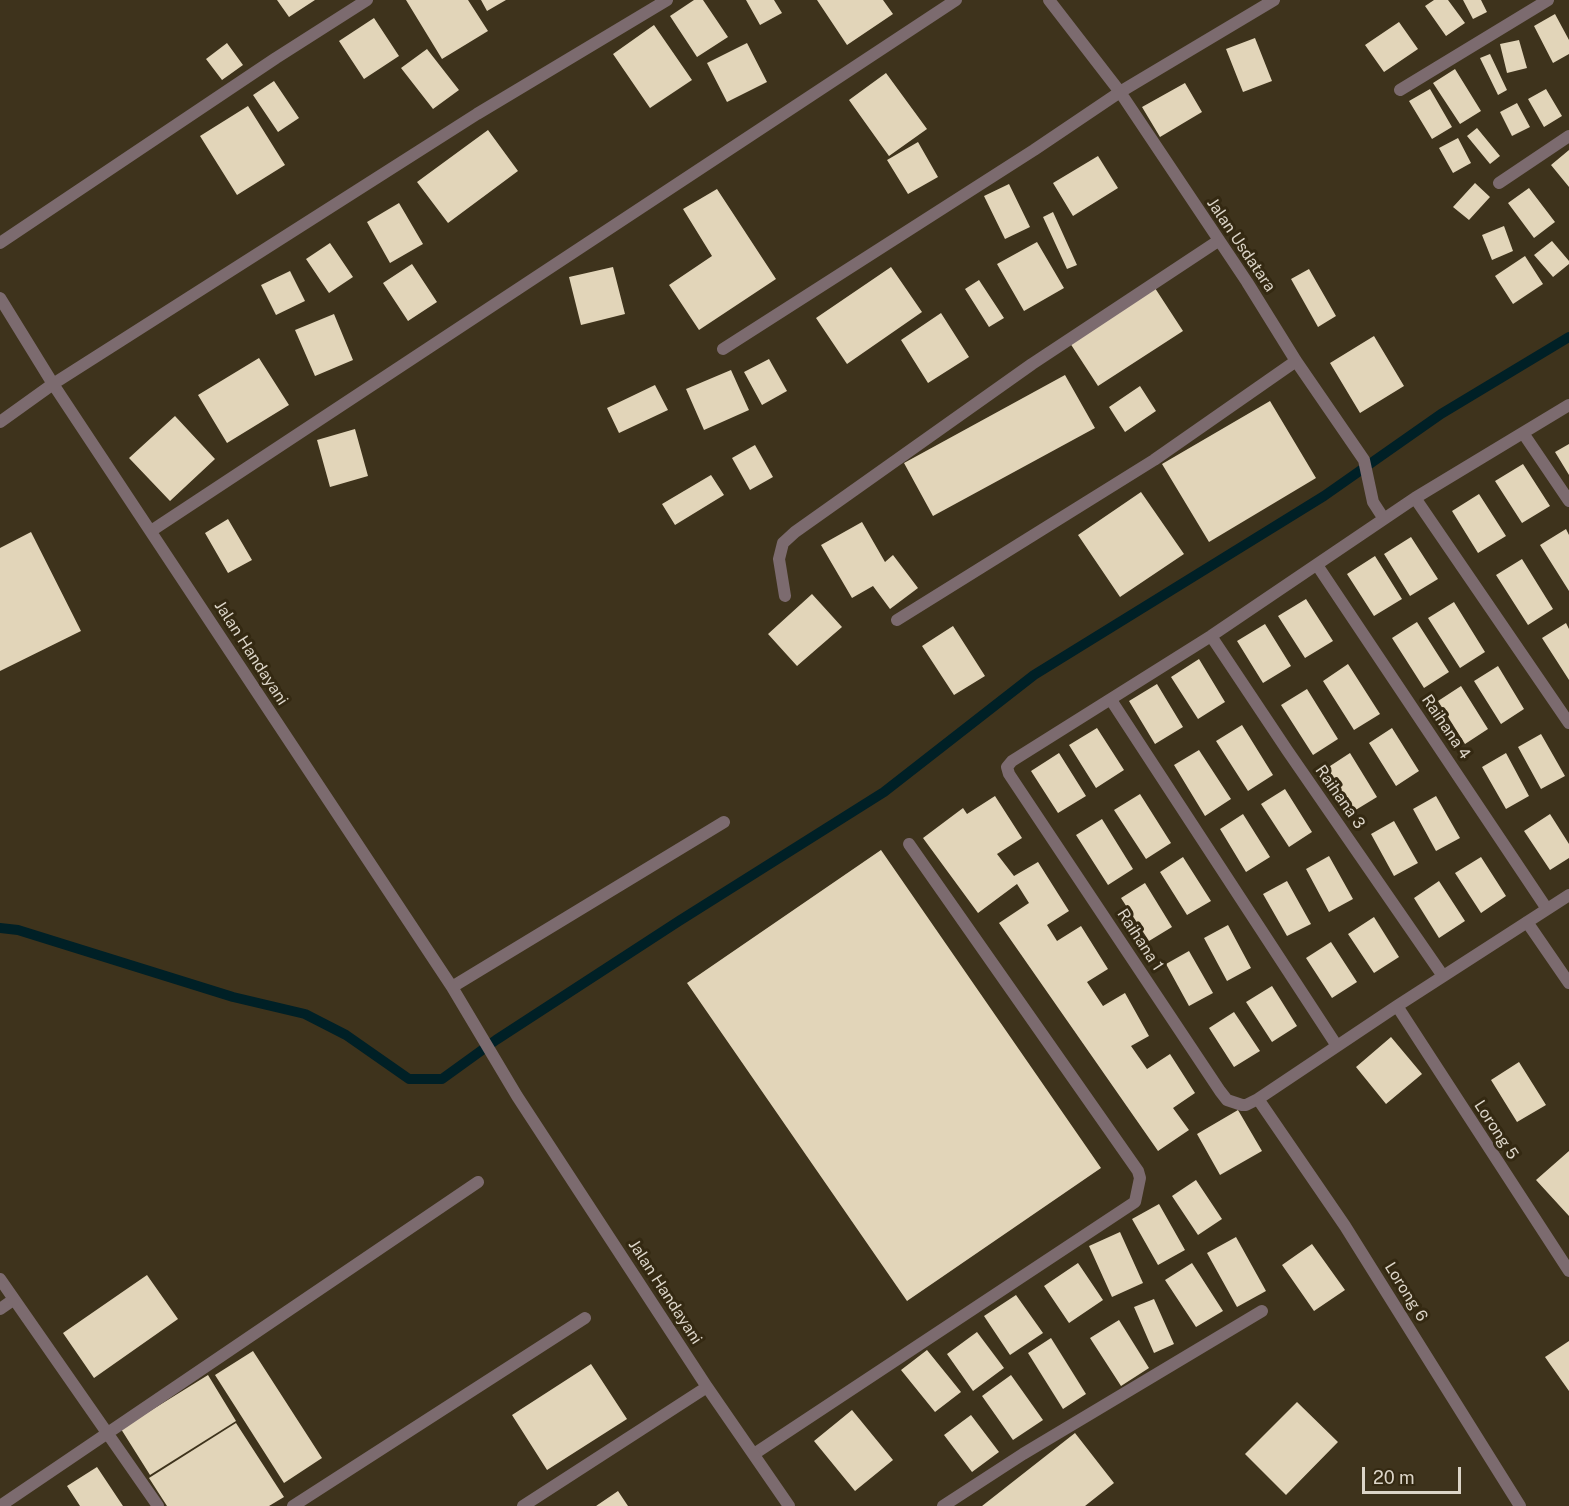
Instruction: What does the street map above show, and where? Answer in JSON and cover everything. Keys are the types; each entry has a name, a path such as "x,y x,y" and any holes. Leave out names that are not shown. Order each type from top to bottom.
{"street":[{"path":"0,243 276,58 367,0"},
{"path":"0,422 53,384 477,114 667,0"},
{"path":"151,531 956,0"},
{"name":"Jalan Usdatara","path":"1049,0 1120,92 1247,282 1296,361 1364,460 1372,502 1384,519"},
{"path":"723,349 1034,150 1120,92 1274,0"},
{"path":"1400,90 1548,0"},
{"path":"1499,183 1569,136"},
{"path":"785,596 779,559 783,543 795,532 1032,364 1218,241"},
{"name":"Jalan Handayani","path":"0,298 53,384 452,987 516,1093 707,1387 789,1506"},
{"path":"897,620 1154,460 1296,361"},
{"path":"1337,1046 1111,700 1211,636 1415,498 1569,405"},
{"path":"1523,433 1569,501"},
{"path":"1415,498 1569,723"},
{"name":"Raihana 4","path":"1317,564 1547,909"},
{"name":"Raihana 3","path":"1211,636 1443,976"},
{"name":"Raihana 1","path":"1111,700 1012,761 1007,770 1220,1091 1227,1100 1242,1105 1258,1099"},
{"path":"452,987 724,822"},
{"path":"754,1454 1135,1202 1140,1178 1138,1171 909,844"},
{"path":"1258,1099 1569,895"},
{"path":"1527,922 1569,983"},
{"name":"Lorong 5","path":"1397,1006 1569,1271"},
{"name":"Lorong 6","path":"1258,1099 1345,1226 1520,1506"},
{"path":"0,1506 478,1182"},
{"path":"0,1279 158,1506"},
{"path":"0,1309 13,1300"},
{"path":"943,1506 1023,1454 1262,1311"},
{"path":"293,1506 585,1318"},
{"path":"523,1506 707,1387"}],"building":[{"path":"277,0 315,0 289,17"},
{"path":"406,0 468,0 488,31 442,59"},
{"path":"481,0 506,0 487,11"},
{"path":"694,0 703,0 728,37 697,57 670,16"},
{"path":"746,0 774,0 782,13 760,25"},
{"path":"817,0 883,0 893,14 847,45"},
{"path":"1434,0 1448,0 1465,23 1446,36 1425,6"},
{"path":"1463,0 1481,0 1487,12 1473,19"},
{"path":"1555,14 1569,40 1569,54 1553,63 1534,26"},
{"path":"374,18 399,56 364,79 339,41"},
{"path":"1399,22 1418,49 1384,72 1365,45"},
{"path":"654,25 692,80 650,108 613,54"},
{"path":"1255,38 1272,81 1243,92 1226,49"},
{"path":"1519,40 1527,68 1507,73 1500,44"},
{"path":"227,43 243,65 222,80 206,59"},
{"path":"747,43 767,82 727,102 707,63"},
{"path":"427,49 459,90 433,109 401,68"},
{"path":"1490,54 1507,90 1498,95 1480,58"},
{"path":"1455,69 1481,111 1460,124 1433,83"},
{"path":"886,73 927,129 889,156 849,100"},
{"path":"274,81 299,118 278,132 253,95"},
{"path":"1185,83 1202,112 1160,137 1142,107"},
{"path":"1430,89 1452,127 1432,139 1409,101"},
{"path":"1546,89 1562,116 1544,127 1528,99"},
{"path":"1517,103 1530,127 1512,136 1500,112"},
{"path":"248,106 285,165 237,195 200,136"},
{"path":"1477,128 1500,156 1490,164 1467,136"},
{"path":"488,130 518,171 448,223 417,182"},
{"path":"1458,138 1471,163 1453,173 1439,148"},
{"path":"918,142 938,177 908,194 887,160"},
{"path":"1569,150 1569,187 1551,165"},
{"path":"1098,156 1118,188 1073,216 1053,183"},
{"path":"1475,183 1490,197 1469,220 1453,207"},
{"path":"1009,184 1030,227 1005,239 984,196"},
{"path":"1529,188 1555,222 1534,238 1508,203"},
{"path":"717,189 776,279 699,330 669,285 712,256 683,209"},
{"path":"399,203 423,244 390,263 367,222"},
{"path":"1053,212 1077,265 1067,269 1043,217"},
{"path":"1504,226 1513,251 1492,260 1482,235"},
{"path":"1552,241 1569,261 1569,264 1553,277 1534,255"},
{"path":"1037,242 1064,288 1024,311 997,264"},
{"path":"330,243 353,277 329,293 306,259"},
{"path":"1525,256 1543,284 1513,304 1495,276"},
{"path":"412,264 437,302 408,321 383,283"},
{"path":"613,267 625,314 581,325 569,277"},
{"path":"891,267 922,312 847,364 816,318"},
{"path":"1309,269 1336,316 1318,327 1291,279"},
{"path":"290,271 305,301 276,315 261,285"},
{"path":"979,280 1004,318 989,327 965,289"},
{"path":"1153,285 1183,331 1098,386 1068,340"},
{"path":"941,313 969,357 928,383 901,340"},
{"path":"334,314 353,360 315,376 295,330"},
{"path":"1374,336 1404,386 1360,413 1330,363"},
{"path":"259,358 289,405 227,443 198,395"},
{"path":"769,359 787,391 762,405 744,372"},
{"path":"731,370 749,410 704,430 686,389"},
{"path":"1065,375 1095,428 933,516 904,463"},
{"path":"655,385 668,410 619,433 607,408"},
{"path":"1140,386 1156,411 1125,432 1109,407"},
{"path":"1270,401 1316,478 1209,542 1162,464"},
{"path":"175,416 215,459 170,501 129,458"},
{"path":"355,429 368,476 330,487 317,440"},
{"path":"1569,444 1569,475 1555,452"},
{"path":"755,445 773,477 750,490 732,458"},
{"path":"1523,464 1550,506 1522,523 1495,481"},
{"path":"711,475 724,495 675,525 662,504"},
{"path":"1141,492 1184,554 1120,597 1078,535"},
{"path":"1479,494 1506,536 1478,553 1452,511"},
{"path":"228,519 252,560 228,573 205,533"},
{"path":"862,522 885,562 893,555 918,588 890,609 873,586 852,598 821,545"},
{"path":"1566,529 1569,535 1569,591 1540,545"},
{"path":"31,532 81,631 0,671 0,548"},
{"path":"1411,537 1438,579 1410,596 1384,554"},
{"path":"1375,556 1402,599 1374,616 1347,574"},
{"path":"1522,559 1553,609 1528,625 1496,575"},
{"path":"812,594 842,627 797,666 768,634"},
{"path":"1306,599 1333,641 1305,658 1278,616"},
{"path":"1454,602 1485,652 1460,668 1428,618"},
{"path":"1417,622 1449,672 1424,688 1392,638"},
{"path":"1566,623 1569,629 1569,680 1542,638"},
{"path":"1265,624 1291,666 1263,683 1237,641"},
{"path":"953,626 985,676 954,695 922,646"},
{"path":"1199,659 1225,702 1198,719 1171,677"},
{"path":"1348,664 1380,714 1354,730 1323,681"},
{"path":"1498,666 1524,709 1501,724 1474,681"},
{"path":"1157,684 1183,727 1155,744 1129,701"},
{"path":"1461,686 1488,729 1465,744 1438,701"},
{"path":"1307,689 1338,739 1313,755 1281,705"},
{"path":"1242,725 1273,775 1248,791 1216,741"},
{"path":"1097,728 1124,770 1096,788 1069,745"},
{"path":"1392,728 1419,771 1396,786 1369,743"},
{"path":"1541,734 1565,776 1541,789 1518,747"},
{"path":"1199,750 1231,799 1205,816 1174,765"},
{"path":"1059,753 1086,796 1058,813 1031,771"},
{"path":"1350,753 1377,797 1354,811 1327,768"},
{"path":"1506,753 1529,796 1506,809 1482,767"},
{"path":"1285,789 1312,832 1289,847 1261,804"},
{"path":"1140,794 1171,843 1146,859 1114,810"},
{"path":"995,796 1022,838 997,854 1014,876 1038,862 1069,911 1047,925 1057,941 1081,926 1108,969 1087,982 1103,1006 1125,993 1149,1036 1131,1046 1147,1069 1170,1054 1195,1093 1173,1108 1189,1130 1158,1151 999,923 1029,903 1017,884 978,913 923,838 963,808 967,814"},
{"path":"1436,796 1460,838 1436,851 1413,809"},
{"path":"1243,814 1270,857 1246,872 1220,829"},
{"path":"1550,814 1569,844 1569,858 1550,870 1524,831"},
{"path":"1102,819 1133,869 1108,885 1076,835"},
{"path":"1394,821 1418,863 1394,876 1371,834"},
{"path":"881,850 1101,1168 907,1301 687,983"},
{"path":"1329,856 1353,899 1329,912 1306,869"},
{"path":"1183,857 1211,901 1187,915 1160,872"},
{"path":"1481,857 1506,896 1481,913 1455,873"},
{"path":"1287,881 1311,924 1287,936 1263,894"},
{"path":"1439,881 1465,921 1439,938 1414,898"},
{"path":"1145,883 1172,927 1149,941 1121,898"},
{"path":"1374,917 1399,957 1374,973 1348,934"},
{"path":"1228,925 1251,968 1227,981 1204,938"},
{"path":"1331,942 1357,982 1332,998 1306,958"},
{"path":"1189,951 1213,993 1189,1006 1166,964"},
{"path":"1272,986 1297,1026 1272,1042 1246,1002"},
{"path":"1234,1012 1260,1051 1234,1067 1209,1028"},
{"path":"1391,1037 1422,1074 1386,1104 1356,1067"},
{"path":"1519,1062 1546,1105 1517,1122 1491,1080"},
{"path":"1238,1110 1262,1151 1220,1175 1197,1134"},
{"path":"1569,1151 1569,1216 1536,1180"},
{"path":"1196,1180 1222,1219 1198,1235 1172,1196"},
{"path":"1159,1204 1185,1250 1158,1265 1132,1219"},
{"path":"1120,1232 1143,1283 1112,1297 1089,1246"},
{"path":"1236,1237 1266,1291 1237,1307 1207,1253"},
{"path":"1312,1244 1345,1290 1314,1311 1282,1265"},
{"path":"1078,1263 1103,1300 1069,1323 1044,1286"},
{"path":"1192,1263 1223,1311 1196,1327 1165,1280"},
{"path":"147,1275 178,1319 94,1378 63,1333"},
{"path":"1016,1295 1043,1333 1010,1355 984,1316"},
{"path":"1154,1299 1174,1344 1154,1353 1134,1307"},
{"path":"1119,1320 1149,1368 1121,1386 1090,1338"},
{"path":"977,1332 1004,1368 973,1391 947,1354"},
{"path":"1051,1338 1086,1394 1063,1409 1028,1353"},
{"path":"1569,1341 1569,1391 1545,1357"},
{"path":"927,1350 961,1392 935,1412 901,1370"},
{"path":"253,1351 322,1458 284,1483 215,1375"},
{"path":"591,1364 627,1419 547,1470 512,1415"},
{"path":"208,1375 236,1421 150,1475 121,1429"},
{"path":"1011,1375 1043,1420 1013,1440 982,1396"},
{"path":"1297,1402 1338,1442 1286,1495 1245,1454"},
{"path":"852,1410 893,1460 855,1491 814,1441"},
{"path":"971,1415 999,1452 972,1472 944,1435"},
{"path":"236,1423 284,1497 269,1506 167,1506 149,1478"},
{"path":"1075,1433 1114,1483 1085,1506 982,1506"},
{"path":"97,1467 123,1506 80,1506 67,1486"},
{"path":"618,1491 628,1506 596,1506"}],"waterway":[{"path":"0,928 18,930 233,997 305,1014 346,1035 409,1079 442,1079 496,1040 679,921 884,792 1034,675 1324,496 1441,414 1569,337"}]}
